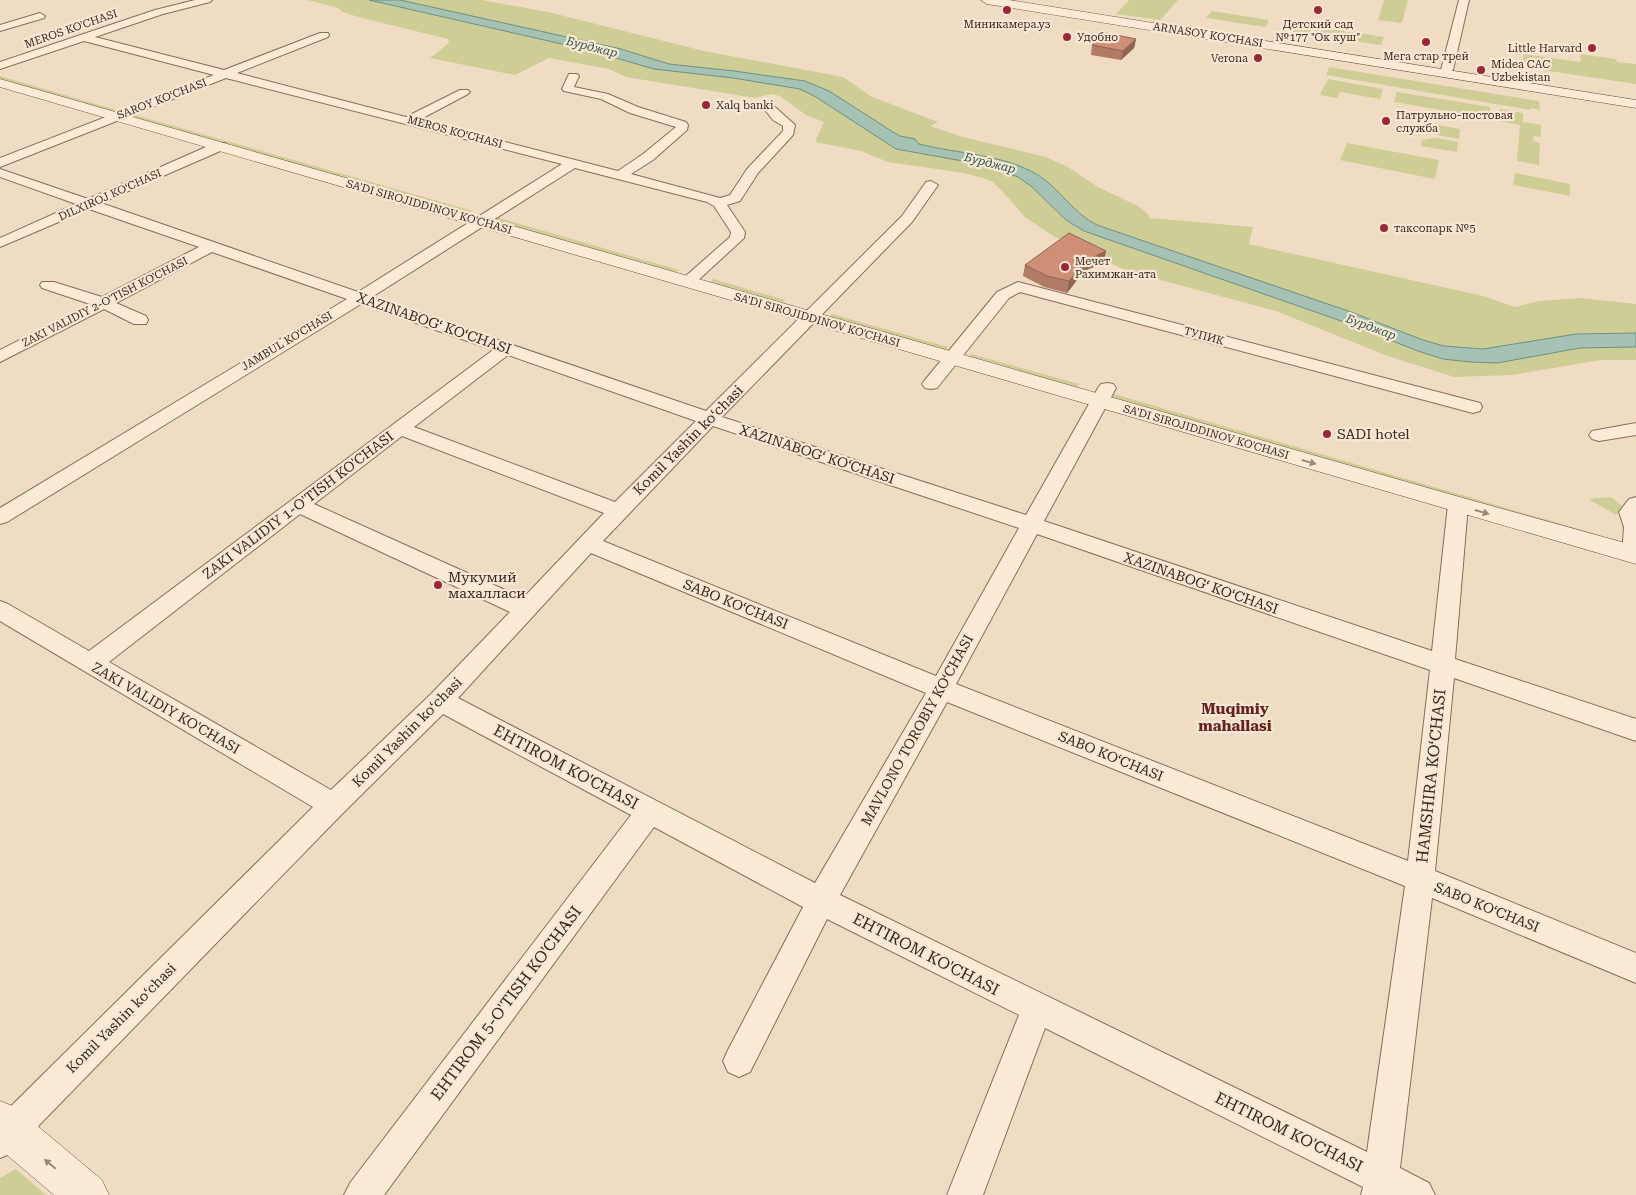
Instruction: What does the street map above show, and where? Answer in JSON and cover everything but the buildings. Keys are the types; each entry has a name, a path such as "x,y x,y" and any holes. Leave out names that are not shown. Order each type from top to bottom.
{"street":[{"name":"MEROS KO'CHASI","path":"0,66 159,12 207,0"},
{"name":"ARNASOY KO'CHASI","path":"987,0 1636,102"},
{"path":"1447,72 1464,0"},
{"path":"0,28 40,16"},
{"name":"SAROY KO‘CHASI","path":"0,163 324,35"},
{"name":"MEROS KO‘CHASI","path":"85,38 621,175 712,199 719,203"},
{"name":"SA'DI SIROJIDDINOV KO'CHASI","path":"0,73 220,146 485,217"},
{"path":"574,76 568,89 570,90 604,96 634,110 682,125 683,127 664,144 621,175"},
{"name":"SA'DI SIROJIDDINOV KO'CHASI","path":"0,83 125,114 955,352 1103,395 1458,505 1635,548"},
{"path":"409,120 464,92"},
{"path":"693,277 738,238 738,232 719,203 735,198 752,172 789,132 789,124 777,117 771,110"},
{"name":"DILXIROJ KO‘CHASI","path":"0,244 220,146"},
{"name":"JAMBUL KO'CHASI","path":"0,517 359,298 573,163"},
{"name":"XAZINABOG‘ KO‘CHASI","path":"0,174 710,419 1030,524 1636,730"},
{"name":"Komil Yashin koʻchasi","path":"3,1131 440,701 618,510 907,218 931,185"},
{"name":"ZAKI VALIDIY 2-O'TISH KO'CHASI","path":"0,357 210,247"},
{"path":"48,285 104,303 140,320"},
{"name":"ТУПИК","path":"931,384 1003,295 1018,287 1473,407"},
{"name":"ZAKI VALIDIY 1-O'TISH KO'CHASI","path":"90,663 506,348"},
{"name":"SA'DI SIROJIDDINOV KO'CHASI","path":"1103,395 1594,527 1635,548"},
{"name":"MAVLONO TOROBIY KO‘CHASI","path":"739,1062 821,901 941,689 1030,524 1103,395"},
{"path":"399,428 618,510"},
{"path":"1599,435 1636,429"},
{"path":"1635,548 1634,527 1629,512 1636,504"},
{"path":"298,505 525,609"},
{"name":"HAMSHIRA KO‘CHASI","path":"1380,1186 1420,879 1444,665 1458,505"},
{"name":"SABO KO‘CHASI","path":"588,543 941,689 1420,879 1636,968"},
{"name":"ZAKI VALIDIY KO'CHASI","path":"0,610 333,805"},
{"name":"EHTIROM KO'CHASI","path":"440,701 821,901 1037,1009 1380,1186 1418,1195"},
{"name":"EHTIROM 5-O'TISH KO'CHASI","path":"362,1195 650,811"},
{"path":"964,1195 1037,1009"},
{"path":"3,1131 87,1195"}],"shaded area":[{"path":"308,0 481,0 548,12 704,51 838,76 845,78 870,96 938,122 930,126 959,136 1046,157 1068,167 1098,187 1138,206 1150,218 1253,227 1249,244 1483,296 1515,307 1539,301 1580,298 1636,304 1636,360 1601,360 1512,375 1454,377 1385,355 1276,311 1127,271 1053,236 1025,217 993,182 986,179 964,173 888,162 861,151 815,142 824,122 806,115 780,96 771,94 755,98 626,77 609,69 549,58 515,75 430,58 449,43 448,39 358,17 343,12 338,8"},
{"path":"1129,0 1178,0 1160,20 1116,14"},
{"path":"1384,0 1408,0 1402,23 1378,20"},
{"path":"1212,11 1269,20 1265,27 1206,18"},
{"path":"1297,24 1384,37 1381,45 1293,32"},
{"path":"1523,54 1581,62 1580,54 1636,64 1636,84 1523,67"},
{"path":"1329,67 1539,101 1540,110 1531,108 1530,110 1326,75"},
{"path":"0,76 116,110 113,111 0,79"},
{"path":"1328,79 1383,89 1380,99 1340,92 1337,98 1320,95"},
{"path":"1397,92 1490,107 1489,118 1394,102"},
{"path":"1500,109 1523,113 1523,122 1541,125 1541,137 1534,136 1533,141 1540,143 1539,165 1517,161 1520,125 1498,121"},
{"path":"135,115 473,211 469,213 130,117"},
{"path":"1426,123 1460,129 1459,139 1437,135 1425,128"},
{"path":"1437,138 1458,142 1457,152 1421,146 1422,140"},
{"path":"1347,143 1439,160 1435,179 1340,160"},
{"path":"1515,173 1570,184 1570,196 1513,185"},
{"path":"496,217 679,270 676,272 492,220"},
{"path":"713,279 785,300 782,303 710,282"},
{"path":"832,314 948,347 945,350 829,317"},
{"path":"971,354 1079,384 1077,387 969,356"},
{"path":"1114,394 1596,534 1596,538 1112,397"},
{"path":"1611,497 1623,507 1616,515 1589,499"},
{"path":"16,1169 46,1195 0,1195 0,1178"}],"water":[{"name":"Бурджар","path":"369,0 400,0 621,49 669,64 805,81 829,91 893,132 900,136 915,139 919,144 980,155 1024,168 1046,181 1081,215 1097,225 1444,346 1483,349 1576,334 1636,333 1636,347 1580,348 1497,363 1443,359 1344,322 1084,231 1066,220 1031,186 1018,177 985,165 896,149 816,97 800,89 733,78 654,69 588,50"}],"place":[{"name":"Миникамера.уз","path":"1007,10"},
{"name":"Детский сад №177 \"Ок куш\"","path":"1318,10"},
{"name":"Удобно","path":"1067,37"},
{"name":"Мега стар трей","path":"1426,42"},
{"name":"Little Harvard","path":"1592,48"},
{"name":"Verona","path":"1258,58"},
{"name":"Midea CAC Uzbekistan","path":"1481,70"},
{"name":"Xalq banki","path":"706,105"},
{"name":"Патрульно-постовая служба","path":"1386,121"},
{"name":"таксопарк №5","path":"1384,228"},
{"name":"Мечет Рахимжан-ата","path":"1065,267"},
{"name":"SADI hotel","path":"1327,434"},
{"name":"Мукумий махалласи","path":"438,585"}],"district":[{"name":"Muqimiy mahallasi","path":"1235,718"}]}
